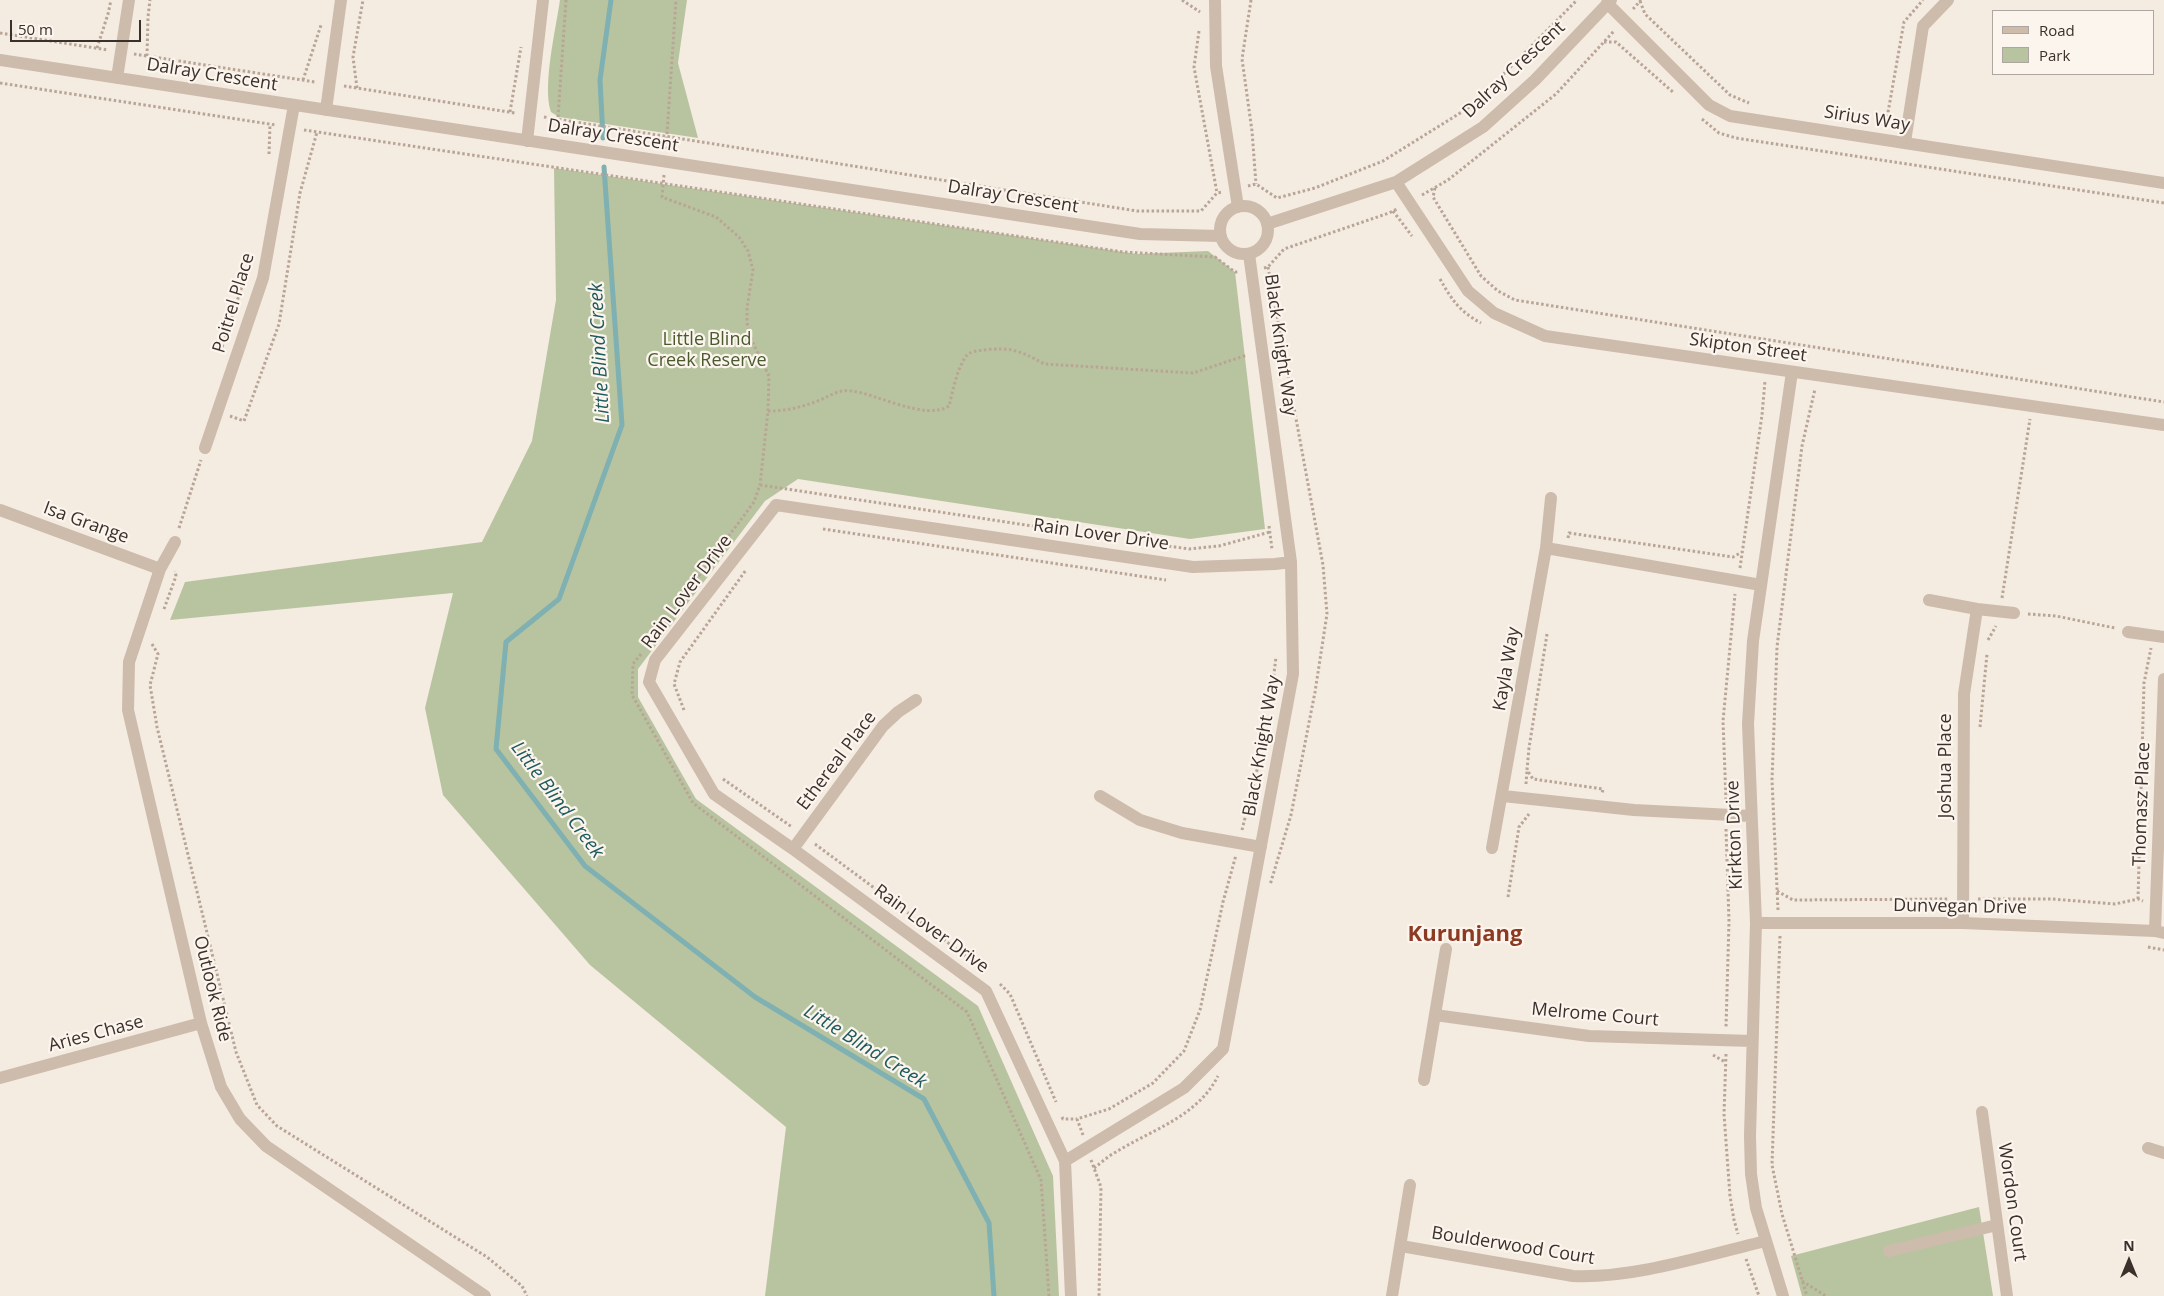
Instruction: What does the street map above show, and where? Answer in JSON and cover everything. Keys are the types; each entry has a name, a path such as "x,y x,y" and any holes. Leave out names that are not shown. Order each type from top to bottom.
{"street":[{"path":"118,78 129,0"},
{"path":"326,110 341,0"},
{"path":"527,140 543,0"},
{"path":"1215,0 1216,66 1238,207"},
{"path":"1905,142 1923,26 1948,0"},
{"name":"Sirius Way","path":"1609,2 1709,105 1730,116 2164,183"},
{"name":"Dalray Crescent","path":"1268,224 1396,182 1483,127 1535,80 1609,2"},
{"name":"Dalray Crescent","path":"0,60 1140,234 1221,236"},
{"name":"Poitrel Place","path":"205,448 263,278 294,105"},
{"name":"Skipton Street","path":"1396,182 1468,291 1494,313 1544,336 2164,425"},
{"path":"1238,207 1253,208 1264,217 1268,224 1266,239 1256,251 1249,254 1235,252 1228,248 1221,236 1222,221 1225,215 1238,207"},
{"name":"Black Knight Way","path":"1065,1161 1184,1088 1223,1049 1293,674 1291,562 1249,254"},
{"name":"Kirkton Drive","path":"1783,1296 1756,1208 1751,1174 1752,1041 1756,923 1748,724 1753,641 1792,372"},
{"name":"Kayla Way","path":"1492,848 1503,796 1546,548 1551,498"},
{"name":"Rain Lover Drive","path":"1071,1296 1065,1161 986,991 793,849 714,794 649,682 655,660 776,505 1193,567 1291,562"},
{"name":"Isa Grange","path":"0,510 160,569"},
{"name":"Outlook Ride","path":"175,542 160,569 130,662 128,710 201,1023 221,1087 240,1119 266,1146 485,1296"},
{"path":"1546,548 1761,585"},
{"path":"1929,600 1977,609 2014,613"},
{"name":"Joshua Place","path":"1963,923 1964,694 1977,609"},
{"path":"2128,632 2159,636"},
{"name":"Thomasz Place","path":"2160,932 2164,680"},
{"name":"Ethereal Place","path":"793,849 883,726 898,712 916,700"},
{"path":"1100,796 1140,820 1182,833 1261,847"},
{"path":"1503,796 1600,806 1751,816"},
{"name":"Dunvegan Drive","path":"1756,923 1963,923 2160,932"},
{"path":"1424,1080 1446,949"},
{"name":"Melrome Court","path":"1435,1015 1589,1036 1752,1041"},
{"name":"Aries Chase","path":"0,1078 201,1023"},
{"name":"Wordon Court","path":"1982,1112 2008,1296"},
{"path":"2148,1148 2164,1153"},
{"path":"1392,1296 1410,1185"},
{"path":"1889,1251 1997,1225"},
{"name":"Boulderwood Court","path":"1401,1246 1573,1276 1598,1277 1632,1272 1766,1241"}],"path":[{"path":"97,48 111,0"},
{"path":"148,56 150,0"},
{"path":"357,88 353,57 363,0"},
{"path":"554,168 566,0"},
{"path":"676,0 666,162 662,197 716,218 739,237 748,251 753,270 747,308 747,323 752,341 769,376 768,411 760,485 754,502 691,587"},
{"path":"1182,0 1200,12 1200,20"},
{"path":"1251,0 1242,59 1252,131 1256,184"},
{"path":"0,33 1137,211 1201,211 1217,193 1256,184 1277,198 1316,188 1383,161 1472,105 1577,0"},
{"path":"1235,272 1268,267 1284,249 1393,211 1448,180 1556,94 1640,0"},
{"path":"1640,0 1645,14 1730,96 1752,104"},
{"path":"1880,124 1887,118 1904,22 1923,0"},
{"path":"303,80 324,18"},
{"path":"1200,29 1194,67 1217,193"},
{"path":"510,112 523,38"},
{"path":"1870,123 1908,129"},
{"path":"597,174 1123,252 1215,257 1235,272 1237,282"},
{"path":"1435,188 1433,197 1481,276 1498,291 1515,300 2164,402"},
{"path":"1393,211 1414,238"},
{"path":"1439,277 1454,302 1466,314 1488,327"},
{"path":"1246,346 1248,365"},
{"path":"768,411 794,408 821,400 840,390 853,391 892,403 926,410 944,409 948,406 966,355 971,350 1010,350 1044,364 1193,373 1247,356"},
{"path":"1758,1296 1734,1220 1724,1114 1729,921 1723,721 1734,602 1762,415 1765,376"},
{"path":"1807,1296 1782,1214 1772,1165 1781,923 1777,902 1772,780 1777,647 1802,446 1816,386"},
{"path":"2022,416 2040,419"},
{"path":"2014,613 2002,601 2030,417"},
{"path":"164,610 176,576 174,569 180,560 175,542 205,448"},
{"path":"760,485 1048,529"},
{"path":"1269,523 1275,564"},
{"path":"814,528 1173,580"},
{"path":"1152,544 1189,549 1219,546 1270,532"},
{"path":"1564,552 1569,533 1734,557 1742,552"},
{"path":"684,711 674,684 680,662 750,566"},
{"path":"1980,728 1988,639 1999,621 2014,613 2056,616 2128,632"},
{"path":"1548,630 1529,748 1528,770 1533,779 1603,789 1600,806"},
{"path":"2138,899 2144,683 2159,636"},
{"path":"154,637 151,645 158,654 150,686 156,727 236,1052 257,1105 277,1126 487,1257 522,1286 527,1296"},
{"path":"645,649 633,664 632,695 693,802 967,1012 1041,1180 1049,1296"},
{"path":"1270,708 1277,649"},
{"path":"996,981 1010,994 1063,1119 1077,1119 1109,1109 1153,1083 1184,1051 1200,1010 1223,902 1263,746"},
{"path":"719,772 723,779 803,835 990,974"},
{"path":"1508,897 1519,827 1532,810"},
{"path":"1721,831 1726,836"},
{"path":"1077,1119 1101,1186 1099,1296"},
{"path":"1802,1281 1826,1296"}],"green space":[{"path":"560,0 687,0 678,63 698,138 559,117 551,112 548,88 549,73"},
{"name":"Little Blind Creek Reserve","path":"554,168 1137,254 1208,251 1235,272 1265,529 1190,539 798,479 765,501 638,669 638,697 696,799 978,1006 1053,1176 1059,1296 765,1296 786,1127 590,965 443,795 425,708 453,593 170,620 185,582 482,542 532,441 556,300"},
{"path":"1979,1207 1993,1296 1802,1296 1791,1256"}],"waterway":[{"name":"Little Blind Creek","path":"603,138 600,80 611,0"},
{"name":"Little Blind Creek","path":"604,167 622,425 559,599 506,642 496,749 585,866 755,997 924,1099 989,1223 994,1296"}],"district":[{"name":"Kurunjang","path":"1465,935"}]}
